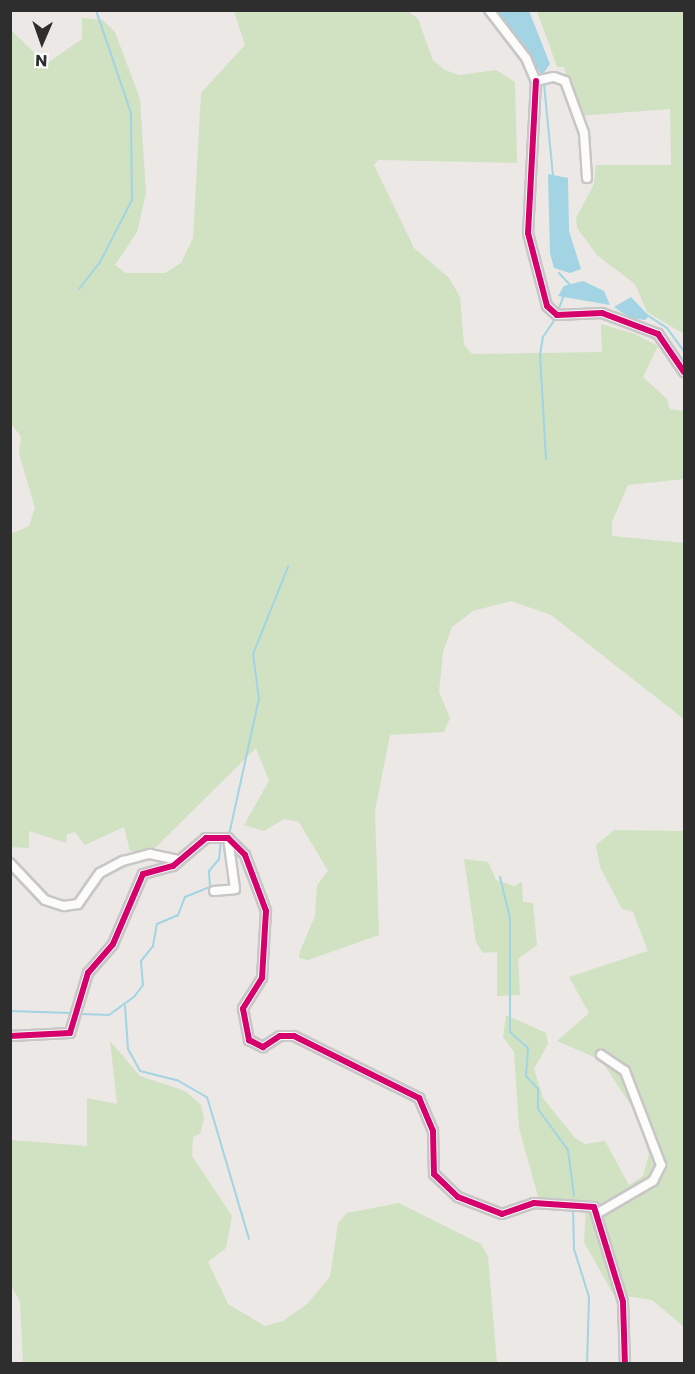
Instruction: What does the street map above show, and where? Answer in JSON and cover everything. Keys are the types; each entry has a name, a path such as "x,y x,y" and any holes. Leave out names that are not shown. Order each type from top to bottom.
{"street":[{"path":"489,10 526,58 536,81 528,233 547,306 557,315 602,313 658,334 684,372"},
{"path":"536,81 554,77 565,81 584,134 587,178"},
{"path":"10,1036 70,1033 88,973 113,944 143,874 179,860 206,838 228,838 245,855 266,911 262,978 243,1009 252,1044 263,1047 280,1036 294,1036 419,1098 433,1131 434,1174 458,1197 501,1214 550,1202 588,1204 598,1213 623,1302 625,1364"},
{"path":"214,891 235,889 228,838"},
{"path":"10,863 45,900 64,906 78,904 100,873 123,861 150,854 179,860"},
{"path":"598,1213 653,1180 660,1165 625,1071 600,1055"}],"green space":[{"path":"234,11 408,11 418,19 433,60 445,70 459,75 496,70 515,82 517,163 378,160 374,165 414,248 449,278 460,297 464,345 472,354 602,352 601,324 635,334 658,346 643,377 667,399 670,409 684,411 684,479 628,485 612,522 612,536 684,543 684,719 551,615 511,601 473,611 452,627 443,652 439,692 450,718 444,732 390,735 375,811 379,935 308,960 299,958 300,951 315,916 317,885 328,871 299,822 284,819 264,831 244,825 269,781 256,748 152,851 130,851 124,827 85,845 75,832 67,834 66,843 29,831 29,848 11,847 11,534 29,526 35,508 19,454 21,437 11,423 10,29 46,64 82,39 82,18 103,20 115,32 140,99 146,193 137,232 115,265 126,273 165,273 181,263 193,238 201,93 245,45"},
{"path":"537,11 684,11 684,334 647,312 635,284 598,256 577,228 576,218 594,184 596,165 671,165 670,109 577,116 564,67 557,67"},
{"path":"614,830 684,831 684,1327 652,1300 626,1296 621,1300 612,1292 584,1242 586,1209 568,1201 539,1200 519,1128 514,1052 503,1037 506,1015 546,1033 548,1044 534,1069 543,1098 575,1138 585,1144 605,1141 629,1185 643,1176 649,1154 637,1119 643,1114 639,1108 634,1110 601,1060 557,1041 589,1013 569,977 648,951 633,912 622,909 600,867 596,845"},
{"path":"464,859 488,862 496,880 514,886 522,882 523,902 533,903 537,945 518,959 520,995 497,996 497,952 483,953 476,942"},
{"path":"110,1041 140,1076 185,1091 201,1105 204,1119 200,1134 193,1137 192,1156 232,1216 226,1248 208,1262 228,1304 265,1326 283,1321 307,1304 330,1277 338,1223 347,1213 399,1203 481,1244 488,1257 497,1363 23,1363 20,1302 11,1285 11,1140 87,1146 87,1098 117,1104"}],"water":[{"path":"529,11 550,64 542,75 497,12"},
{"path":"548,174 568,178 569,231 581,269 570,273 554,268 550,253"},
{"path":"583,281 604,291 610,305 558,296 564,286"},
{"path":"631,297 649,316 645,320 630,318 614,307"}],"waterway":[{"path":"79,289 100,262 132,200 131,113 96,10"},
{"path":"544,84 553,176"},
{"path":"559,273 570,285"},
{"path":"558,311 563,297"},
{"path":"647,315 667,328 684,351"},
{"path":"546,459 540,355 543,337 555,319"},
{"path":"229,835 259,699 253,654 288,567"},
{"path":"82,1014 109,1015 134,997 143,985 141,961 153,946 157,924 178,915 185,897 210,887 209,871 219,859 221,841"},
{"path":"500,877 510,918 510,1032 528,1048 526,1076 538,1089 538,1109 568,1150 574,1196"},
{"path":"125,1006 128,1049 140,1071 177,1080 207,1097 249,1239"},
{"path":"10,1011 70,1013"},
{"path":"573,1208 574,1249 589,1297 587,1364"}],"cycle path":[{"path":"536,81 528,233 547,306 557,315 602,313 658,334 684,372"},
{"path":"10,1036 70,1033 88,973 113,944 143,874 173,866 206,838 228,838 245,855 266,911 262,978 243,1009 249,1040 263,1047 280,1036 294,1036 419,1098 433,1131 434,1174 458,1197 502,1214 534,1203 594,1207 623,1302 625,1364"}]}
